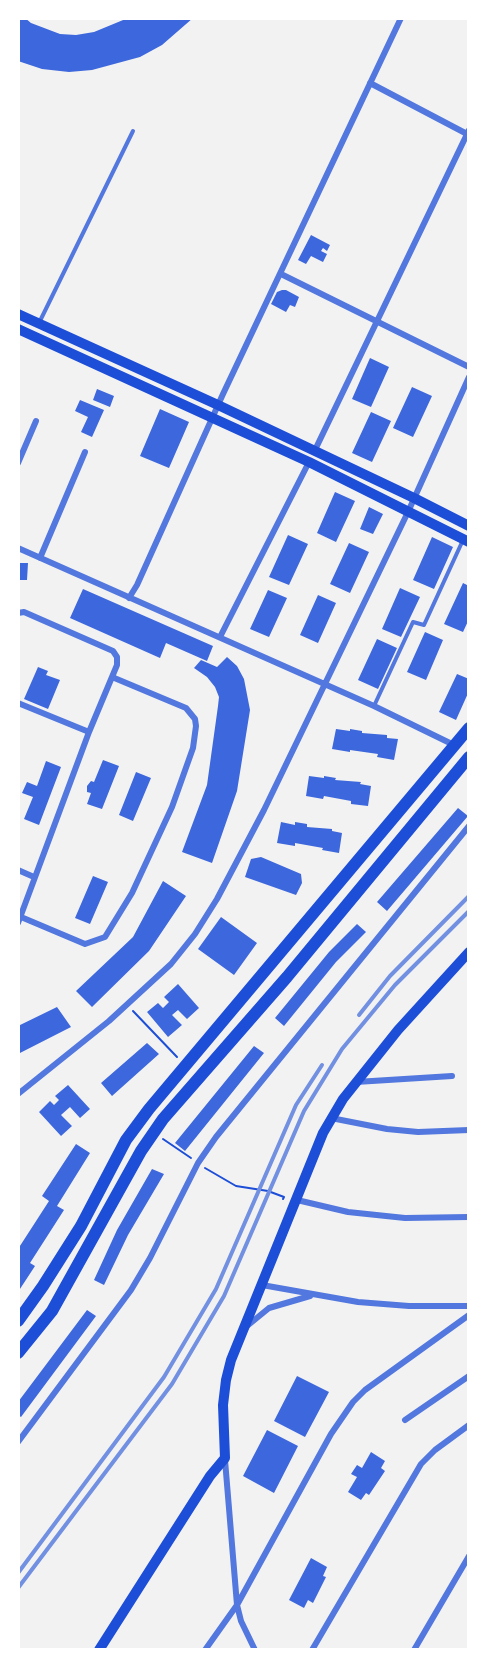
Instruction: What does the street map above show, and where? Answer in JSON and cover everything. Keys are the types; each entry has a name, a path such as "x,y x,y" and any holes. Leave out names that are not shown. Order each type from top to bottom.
{"main road":[{"path":"18,314 315,450 469,526"},
{"path":"18,329 309,462 466,540"},
{"path":"18,1321 81,1226 126,1140 186,1065 469,728"},
{"path":"18,1353 52,1311 141,1151 163,1119 287,976 469,757"},
{"path":"99,1650 210,1476 225,1458 223,1405 226,1380 242,1331 314,1154 331,1118 343,1099 404,1022 469,952"}],"street":[{"path":"129,598 401,18"},
{"path":"315,450 468,133 370,83"},
{"path":"281,274 469,367"},
{"path":"18,1094 127,1005 171,964 195,934 217,899 264,810 408,512 469,377"},
{"path":"18,463 36,421"},
{"path":"40,558 86,452"},
{"path":"220,637 309,462"},
{"path":"18,548 375,706 455,746"},
{"path":"18,612 24,612 112,651 117,657 112,677 89,732 19,920 85,944 105,937 132,893 172,807 193,748 196,726 195,719 186,708 112,677"},
{"path":"18,703 89,732"},
{"path":"19,1439 131,1290 150,1258 198,1163 216,1137 469,826"},
{"path":"18,870 34,877"},
{"path":"356,1082 452,1076"},
{"path":"331,1118 387,1130 418,1132 469,1130"},
{"path":"297,1200 348,1212 405,1218 469,1217"},
{"path":"262,1285 358,1302 409,1306 469,1306"},
{"path":"242,1331 269,1308 313,1295"},
{"path":"205,1650 237,1605 331,1434 352,1402 365,1390 469,1315"},
{"path":"405,1420 469,1376"},
{"path":"312,1650 421,1464 435,1450 469,1425"},
{"path":"225,1458 237,1605 241,1621 255,1650"},
{"path":"414,1650 469,1556"}],"lane":[{"path":"39,323 133,131"},
{"path":"375,706 413,622 424,625 466,540"}],"path":[{"path":"127,1005 186,1065"},
{"path":"163,1119 165,1123 157,1135 236,1186 268,1191 284,1197 281,1205"}],"building":[{"path":"18,18 25,18 31,23 60,34 76,35 94,32 128,18 193,18 162,45 140,57 92,70 69,72 42,69 18,61"},
{"path":"311,235 330,245 327,251 323,248 321,251 327,254 323,262 311,256 306,264 298,260"},
{"path":"282,290 299,297 295,307 290,305 286,312 271,304 277,292"},
{"path":"370,358 389,367 371,407 352,399"},
{"path":"412,387 432,396 413,437 393,428"},
{"path":"97,389 114,396 110,407 93,400"},
{"path":"80,400 104,410 92,437 81,432 88,417 75,411"},
{"path":"160,409 189,422 169,468 140,456"},
{"path":"371,412 391,421 372,462 352,453"},
{"path":"335,492 355,501 336,542 317,533"},
{"path":"369,507 383,514 373,534 360,529"},
{"path":"288,535 308,544 289,585 269,577"},
{"path":"432,537 453,547 434,589 413,580"},
{"path":"349,543 369,552 350,593 330,584"},
{"path":"18,563 28,563 27,580 18,580"},
{"path":"463,583 469,586 469,619 463,632 444,624"},
{"path":"400,588 420,597 401,637 382,629"},
{"path":"83,589 213,646 207,661 166,643 160,658 70,618"},
{"path":"268,590 287,598 269,637 250,629"},
{"path":"318,595 336,603 318,643 300,635"},
{"path":"425,632 443,640 426,680 407,672"},
{"path":"377,639 397,648 378,689 358,680"},
{"path":"227,657 237,666 244,679 250,710 237,791 212,863 182,852 207,785 219,697 207,677 194,668 201,660 217,667"},
{"path":"38,667 48,671 46,675 60,680 48,709 24,699"},
{"path":"457,674 469,679 469,691 456,720 439,712"},
{"path":"336,729 350,731 350,729 398,739 394,760 377,757 378,754 332,749"},
{"path":"103,760 119,766 102,809 87,804 91,793 87,792 87,786 91,781 94,782"},
{"path":"46,761 61,767 39,825 24,819 33,797 22,793 27,782 37,786"},
{"path":"136,772 151,778 133,821 119,815"},
{"path":"309,776 324,778 324,776 336,778 335,780 361,782 360,784 371,786 368,806 351,804 351,801 324,796 323,799 306,796"},
{"path":"458,808 468,816 387,911 377,902"},
{"path":"281,822 295,825 295,822 307,824 307,827 332,829 332,831 342,833 339,853 295,843 295,846 277,843"},
{"path":"261,857 301,874 302,883 296,895 245,877 251,859"},
{"path":"93,876 108,882 90,924 75,918"},
{"path":"163,881 186,896 149,951 92,1007 76,991 133,937"},
{"path":"221,917 257,943 234,975 198,949"},
{"path":"357,924 366,932 336,962 284,1026 275,1018 329,952"},
{"path":"178,984 199,1008 187,1019 178,1010 172,1015 182,1025 168,1037 147,1012 158,1003 163,1008 169,1002 164,997"},
{"path":"57,1007 71,1027 18,1054 18,1026"},
{"path":"147,1043 159,1054 112,1096 101,1083"},
{"path":"254,1046 264,1053 185,1151 175,1143"},
{"path":"68,1085 90,1109 80,1118 70,1107 61,1115 72,1126 61,1136 39,1112 50,1101 54,1105 59,1100 55,1096"},
{"path":"76,1144 90,1153 57,1206 64,1210 30,1263 35,1266 18,1292 20,1256 18,1249 49,1201 42,1196"},
{"path":"152,1169 164,1174 128,1235 104,1285 94,1280 117,1230"},
{"path":"87,1310 96,1316 21,1417 18,1415 18,1402"},
{"path":"297,1376 329,1392 305,1437 274,1421"},
{"path":"267,1430 298,1446 274,1493 243,1476"},
{"path":"371,1452 385,1461 381,1468 385,1471 369,1495 366,1493 361,1500 348,1492 357,1477 351,1474 357,1465 362,1468"},
{"path":"311,1558 327,1567 323,1576 326,1577 313,1603 308,1600 304,1608 289,1600"}],"railway":[{"path":"359,1015 390,976 469,896"},
{"path":"18,1588 172,1384 224,1296 304,1111 342,1049 395,985 469,911"},
{"path":"18,1573 164,1377 216,1289 296,1105 322,1065"}]}
